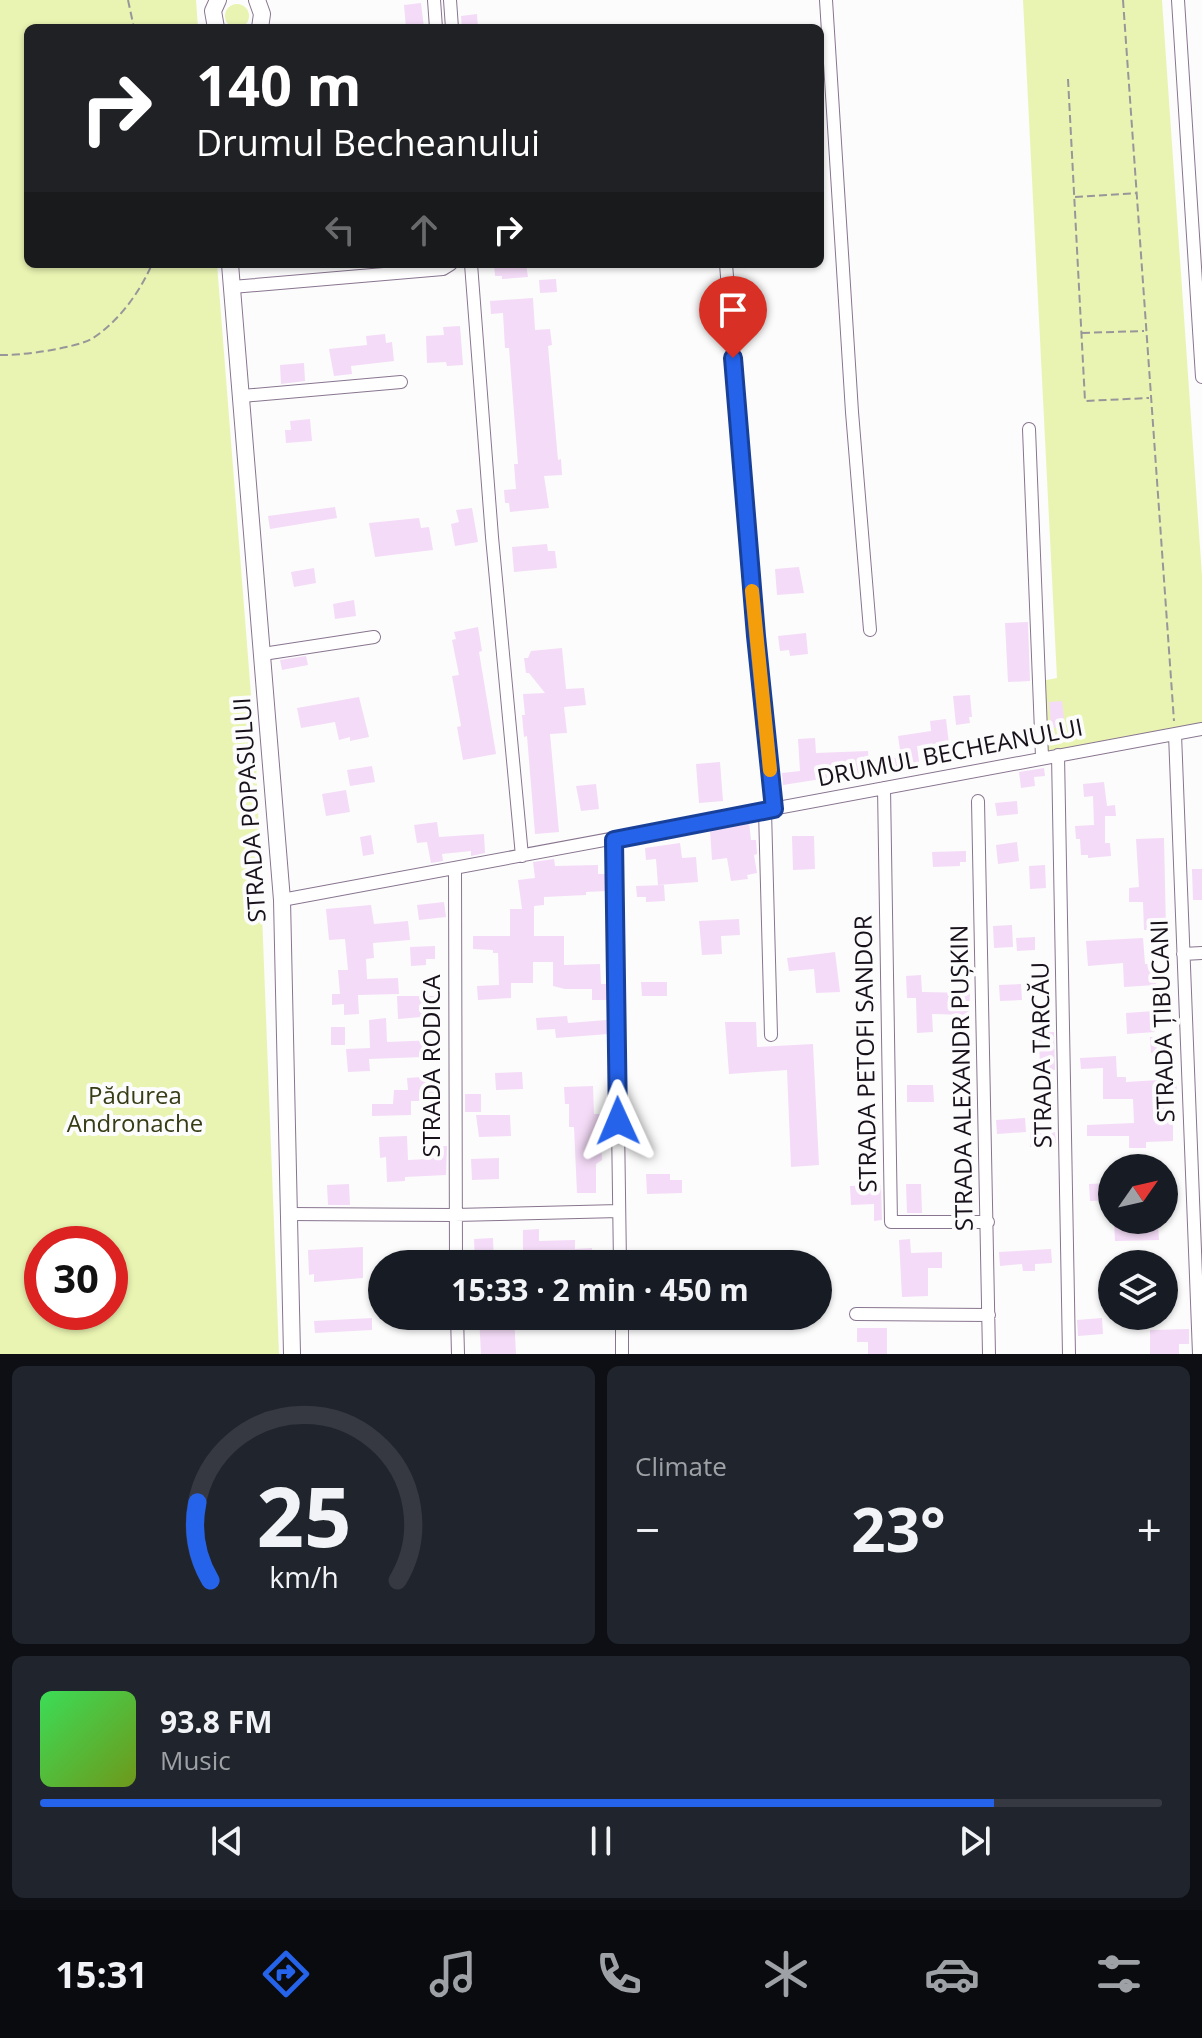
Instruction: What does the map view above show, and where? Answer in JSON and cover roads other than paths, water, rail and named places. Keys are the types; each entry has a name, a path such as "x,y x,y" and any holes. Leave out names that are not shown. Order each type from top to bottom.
{"street":[{"path":"434,0 436,24"},
{"path":"450,0 452,24"},
{"path":"826,0 852,412 870,630"},
{"path":"1178,0 1202,377"},
{"path":"215,2 215,24"},
{"path":"260,24 263,3"},
{"name":"STRADA POPASULUI","path":"230,268 282,900 292,1354"},
{"path":"232,287 445,268"},
{"path":"471,268 492,537 522,856"},
{"path":"726,268 769,810 771,1035"},
{"path":"242,396 401,382"},
{"path":"1029,429 1042,757"},
{"path":"263,654 374,637"},
{"name":"DRUMUL BECHEANULUI","path":"282,900 1202,729"},
{"name":"STRADA ȚIBUCANI","path":"1175,734 1183,954 1196,1166 1199,1354"},
{"name":"STRADA TARCĂU","path":"1058,755 1069,1354"},
{"name":"STRADA PETOFI SANDOR","path":"884,788 891,1222 988,1222"},
{"name":"STRADA ALEXANDR PUȘKIN","path":"978,801 989,1354"},
{"path":"614,840 620,1250"},
{"name":"STRADA RODICA","path":"455,868 455,1250"},
{"path":"1183,954 1202,953"},
{"path":"288,1214 454,1215 619,1211"},
{"path":"856,1314 989,1315"},
{"path":"457,1330 458,1354"},
{"path":"622,1330 622,1354"}],"park label":[{"name":"Pădurea Andronache","path":"135,1110"}]}
